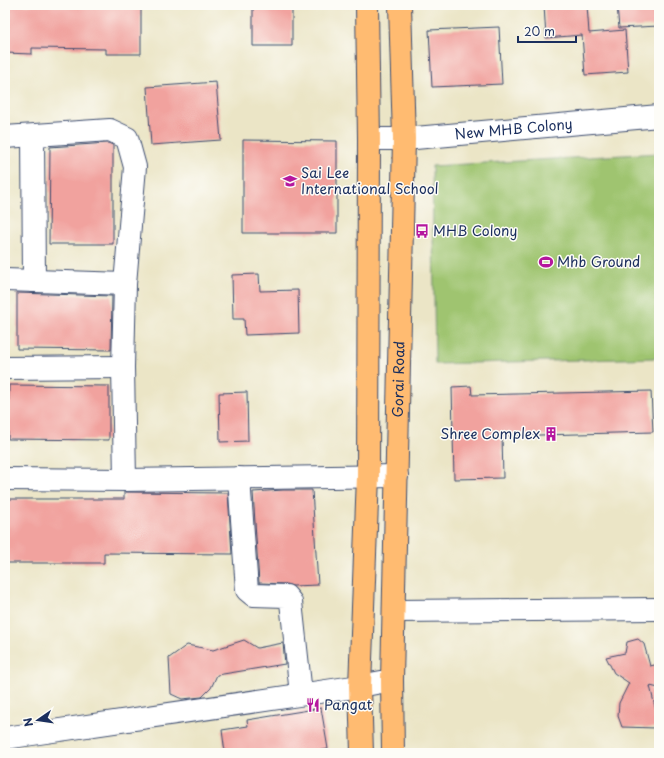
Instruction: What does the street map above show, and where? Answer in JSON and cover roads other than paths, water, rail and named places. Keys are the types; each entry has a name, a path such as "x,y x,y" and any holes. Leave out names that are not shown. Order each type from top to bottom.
{"main road":[{"path":"362,753 360,686 368,476 369,139 367,5"},
{"name":"Gorai Road","path":"393,753 392,680 404,139 400,5"}],"street":[{"name":"New MHB Colony","path":"369,139 404,139 659,116"},
{"path":"5,137 110,130 127,138 135,167 124,284 123,367 125,480"},
{"path":"33,136 34,282"},
{"path":"5,280 124,284"},
{"path":"5,368 123,367"},
{"path":"5,479 125,480 397,476"},
{"path":"239,478 247,590 253,595 286,596 291,602 301,694"},
{"path":"394,611 659,610"},
{"path":"5,738 392,680"}],"place":[{"name":"Sai Lee International School","path":"290,181"},
{"name":"MHB Colony","path":"422,231"},
{"name":"Mhb Ground","path":"546,262"},
{"name":"Shree Complex","path":"551,434"},
{"name":"Pangat","path":"313,705"}]}
